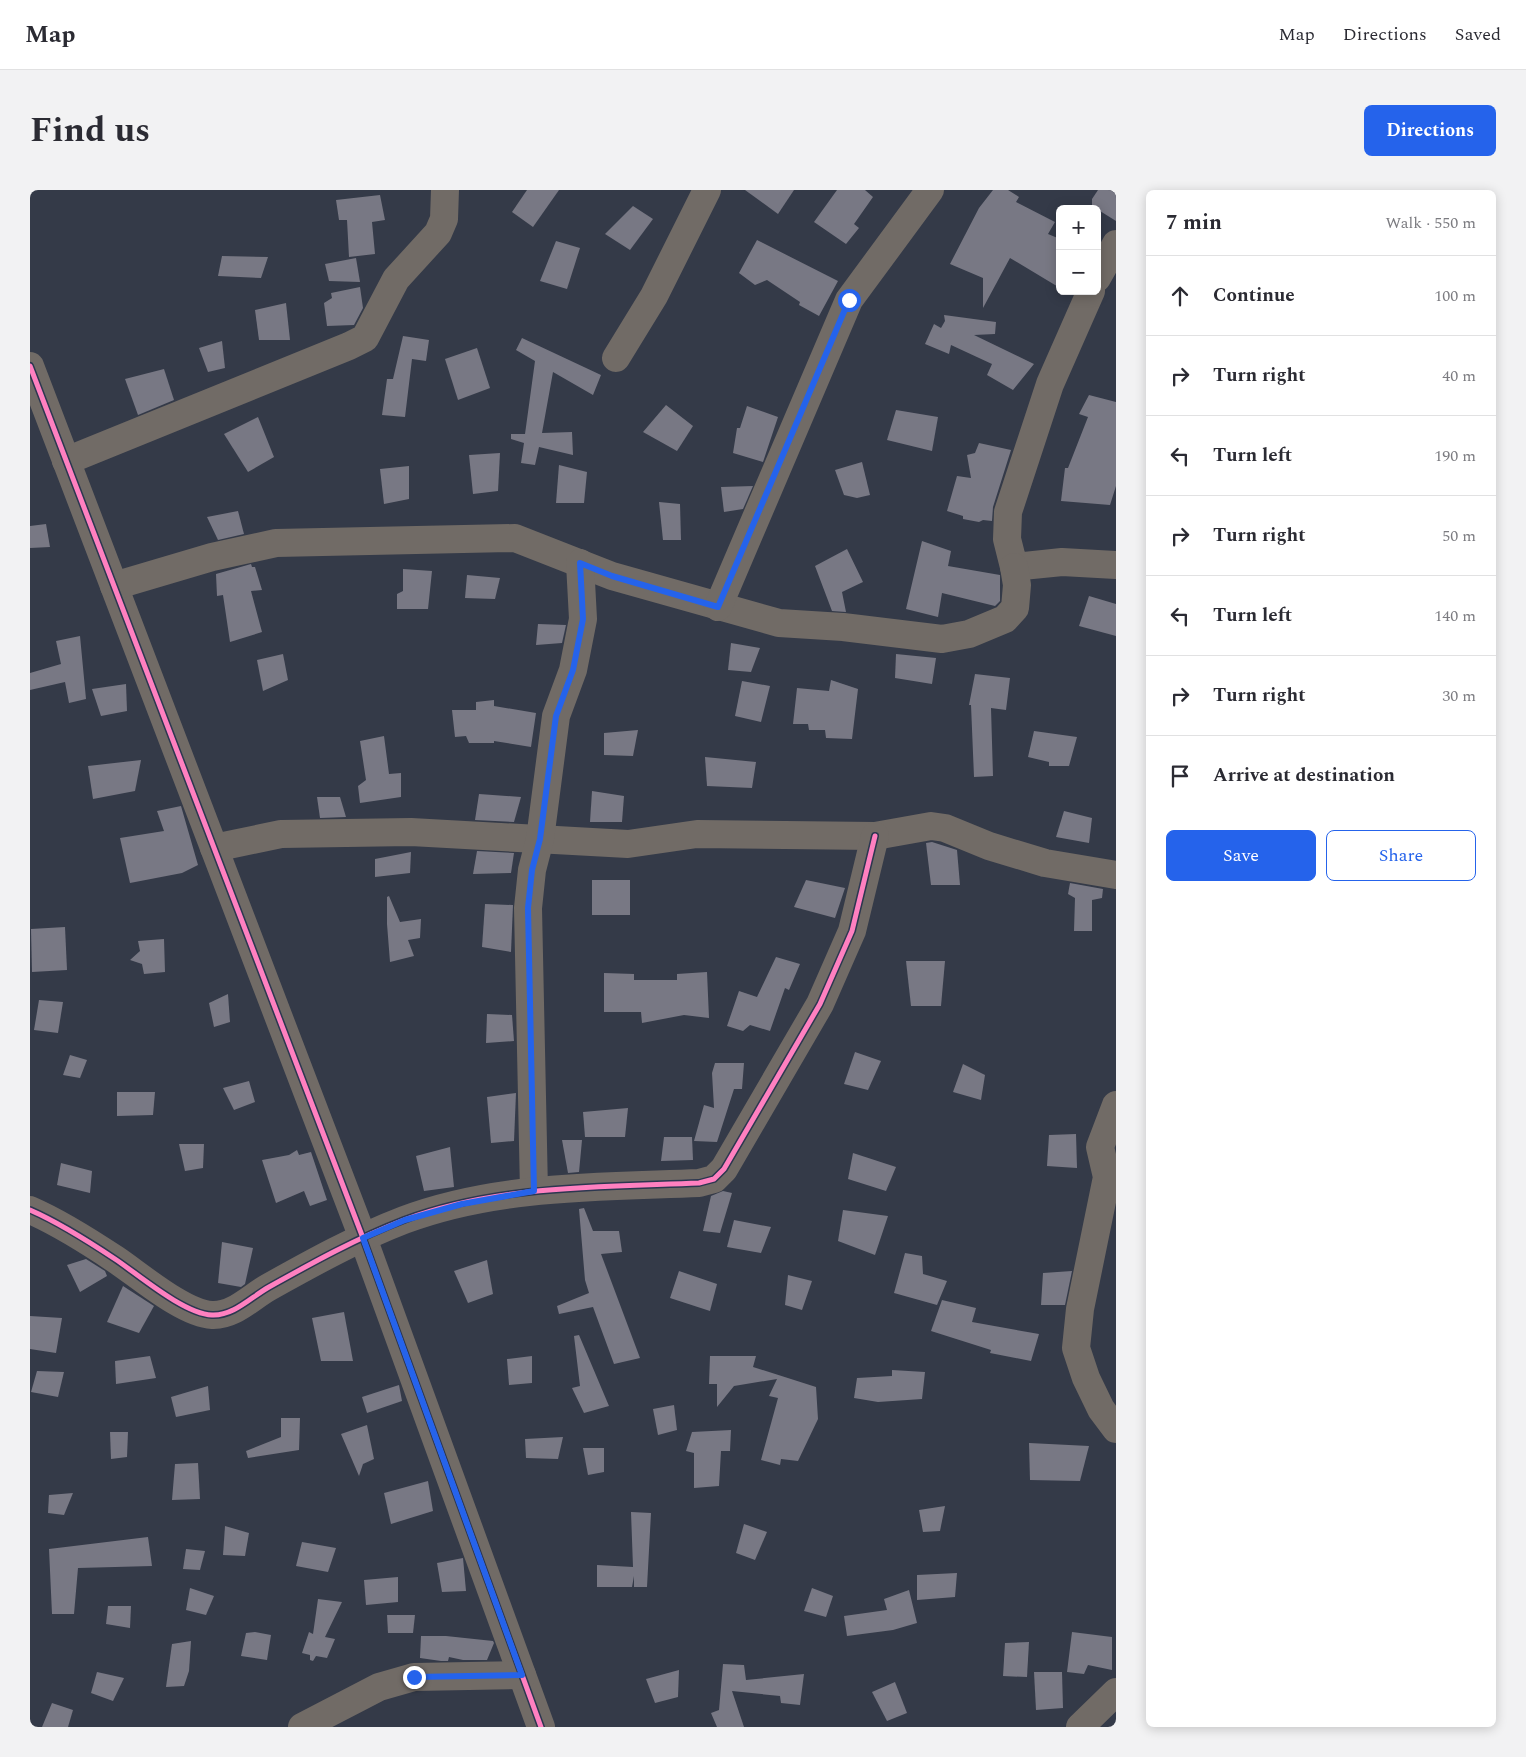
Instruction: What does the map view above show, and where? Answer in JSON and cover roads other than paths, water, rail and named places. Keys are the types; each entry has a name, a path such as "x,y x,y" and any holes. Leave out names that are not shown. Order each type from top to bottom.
{"street":[{"path":"66,461 350,346 365,338 396,279 438,233 444,219 445,190"},
{"path":"616,358 654,296 707,190"},
{"path":"718,607 849,300 930,190"},
{"path":"1101,271 1116,244"},
{"path":"114,586 212,557 276,544 515,538 612,576 779,623 843,627 942,639 969,634 1005,619 1015,608 1017,586 1008,539 1008,512 1050,384 1089,295"},
{"path":"30,366 363,1238 540,1727"},
{"path":"1014,567 1062,562 1116,565"},
{"path":"534,1191 528,908 532,870 540,839 556,716 573,670 583,619 580,563"},
{"path":"214,848 281,834 411,832 628,844 698,834 874,836 916,827 945,828 989,846 1045,863 1116,875"},
{"path":"30,1210 55,1221 181,1305 212,1315 239,1308 267,1288 363,1238 405,1220 462,1204 534,1191 698,1183 714,1179 724,1169 820,1004 852,930 874,836"},
{"path":"1116,1105 1100,1147 1107,1177 1080,1310 1076,1348 1086,1378 1101,1409 1116,1429"},
{"path":"302,1727 379,1687 414,1677 522,1675"},
{"path":"1080,1727 1116,1692"}]}
